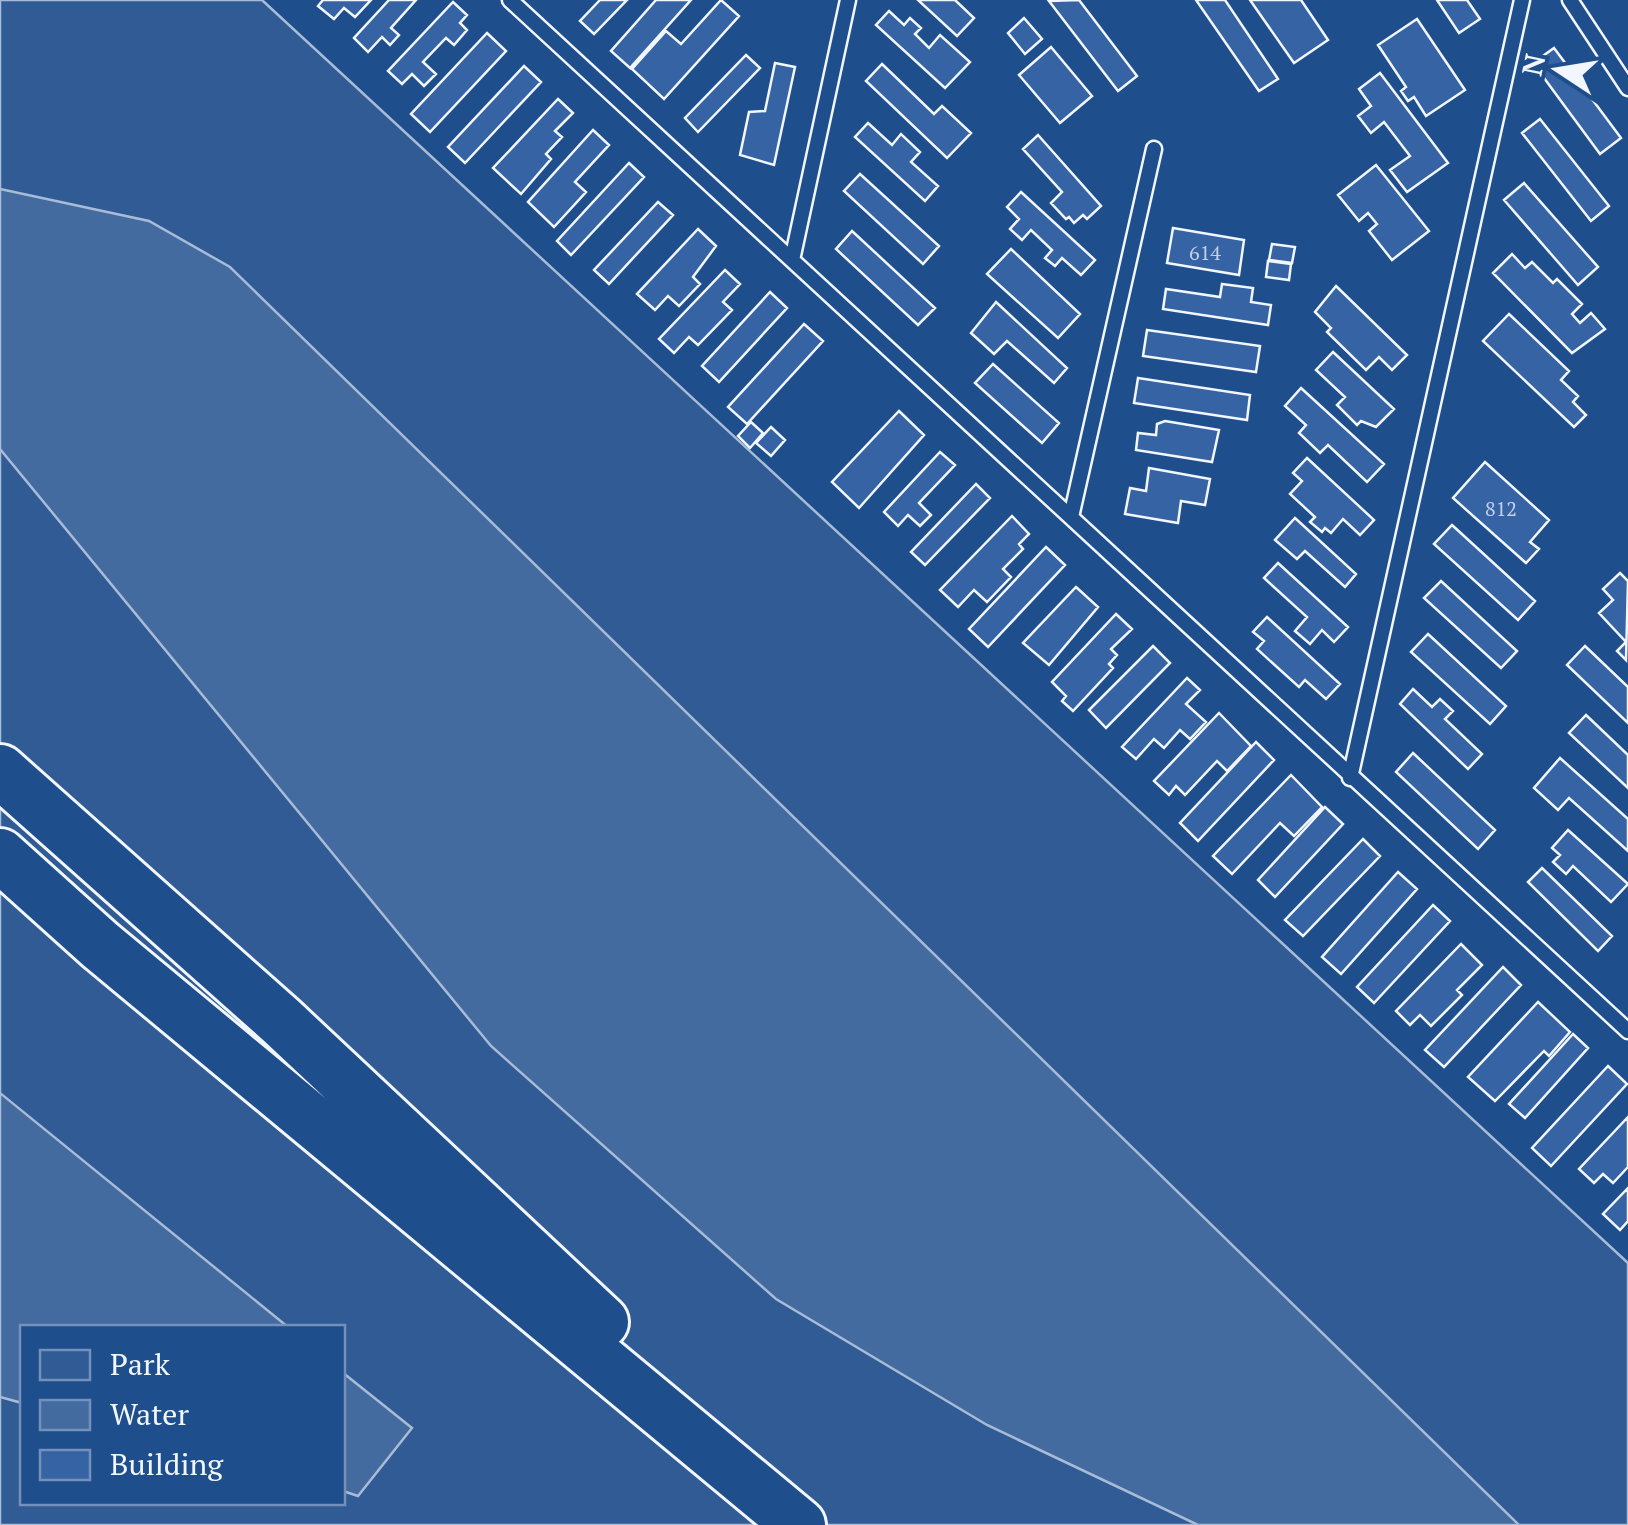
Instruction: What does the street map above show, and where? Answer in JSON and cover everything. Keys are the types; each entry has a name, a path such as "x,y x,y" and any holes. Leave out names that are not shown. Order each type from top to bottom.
{"highway":[{"path":"0,771 281,1021 657,1374 680,1430"},
{"path":"0,856 100,945 798,1525"}],"lane":[{"path":"510,0 1628,1031"},
{"path":"792,260 848,0"},
{"path":"1350,778 1522,0"},
{"path":"1570,0 1628,88"},
{"path":"1071,517 1154,149"}],"green space":[{"path":"0,0 262,0 1628,1263 1628,1525 0,1525"}],"water":[{"path":"0,189 149,221 230,267 1519,1525 1198,1525 987,1425 776,1299 491,1046 0,449"},
{"path":"0,1093 286,1325 20,1325 20,1402 0,1397"},
{"path":"345,1374 412,1428 358,1496 345,1492"}],"building":[{"path":"323,0 371,0 355,17 344,8 334,19 318,6"},
{"path":"389,0 416,0 391,28 399,35 390,45 382,37 368,52 354,38"},
{"path":"600,0 627,0 594,34 580,21"},
{"path":"656,0 691,0 630,68 611,51"},
{"path":"721,0 739,16 664,99 632,69 666,31 681,44"},
{"path":"918,0 955,0 974,18 957,36"},
{"path":"1079,0 1137,76 1118,91 1049,1"},
{"path":"1196,0 1225,0 1278,79 1259,91"},
{"path":"1250,0 1301,0 1328,40 1294,63"},
{"path":"1437,0 1467,0 1480,19 1459,33"},
{"path":"453,2 467,15 460,23 467,30 454,45 446,38 423,62 436,74 424,86 412,74 402,84 388,71"},
{"path":"889,11 904,25 910,18 921,28 915,34 929,48 940,35 970,62 945,88 876,25"},
{"path":"1024,18 1042,39 1025,54 1008,33"},
{"path":"1417,19 1465,90 1426,116 1414,97 1408,101 1401,91 1406,87 1378,45"},
{"path":"487,33 506,51 430,132 411,114"},
{"path":"1051,47 1092,96 1060,123 1019,75"},
{"path":"1554,48 1621,138 1600,154 1533,63"},
{"path":"746,55 760,68 698,132 685,118"},
{"path":"775,63 795,67 774,165 740,155 749,112 765,111"},
{"path":"882,64 934,114 942,106 971,133 947,158 866,81"},
{"path":"524,66 541,82 465,163 448,147"},
{"path":"1380,73 1448,163 1407,192 1390,170 1410,156 1384,122 1371,133 1358,116 1371,106 1359,89"},
{"path":"558,99 573,113 555,131 562,137 546,154 551,159 521,194 493,168"},
{"path":"1540,119 1609,206 1591,221 1522,133"},
{"path":"868,123 892,145 901,134 920,152 911,162 938,186 925,201 855,137"},
{"path":"593,130 609,145 575,182 586,192 554,227 528,202"},
{"path":"1038,135 1101,206 1087,219 1083,215 1074,223 1051,203 1062,192 1023,149"},
{"path":"629,163 644,177 571,255 557,241"},
{"path":"1376,165 1429,231 1392,260 1369,231 1377,224 1368,213 1359,221 1338,195"},
{"path":"860,174 939,246 923,264 844,191"},
{"path":"1524,183 1598,267 1578,285 1504,200"},
{"path":"1021,192 1095,260 1081,275 1062,258 1055,266 1045,258 1052,250 1031,230 1022,240 1010,229 1019,219 1007,207"},
{"path":"658,202 673,215 609,284 594,270"},
{"path":"1173,228 1244,240 1239,275 1167,263"},
{"path":"698,229 716,246 693,277 700,284 679,306 668,296 655,310 637,294"},
{"path":"852,231 935,308 918,325 836,249"},
{"path":"1272,244 1295,247 1292,263 1269,260"},
{"path":"1011,249 1080,314 1058,338 987,274"},
{"path":"1512,254 1525,268 1532,262 1553,283 1557,279 1582,304 1572,314 1580,323 1591,313 1605,329 1572,353 1493,273"},
{"path":"1268,261 1291,264 1289,280 1266,277"},
{"path":"725,270 740,284 723,302 732,310 698,345 689,337 674,353 659,339"},
{"path":"1222,284 1253,288 1251,302 1271,305 1268,325 1163,309 1166,289 1220,297"},
{"path":"1336,286 1407,355 1392,370 1379,357 1366,370 1327,332 1331,328 1315,312"},
{"path":"770,292 787,308 719,382 702,366"},
{"path":"996,302 1067,368 1054,383 1007,341 994,354 971,333"},
{"path":"1509,314 1569,371 1561,380 1578,396 1573,402 1586,415 1574,427 1483,341"},
{"path":"804,324 823,341 747,424 728,407"},
{"path":"1147,330 1260,346 1256,372 1143,356"},
{"path":"1333,352 1394,409 1376,427 1361,421 1357,425 1337,405 1345,397 1316,370"},
{"path":"993,364 1059,423 1042,443 975,383"},
{"path":"1138,378 1250,395 1247,420 1134,403"},
{"path":"1301,388 1384,464 1367,482 1328,445 1320,453 1299,433 1306,425 1285,406"},
{"path":"899,411 924,435 859,508 832,482"},
{"path":"1165,421 1219,430 1212,462 1136,450 1138,433 1156,435 1157,424"},
{"path":"751,422 763,433 750,448 738,436"},
{"path":"771,427 785,440 771,456 756,443"},
{"path":"940,452 955,465 919,503 931,515 920,526 908,515 898,526 884,512"},
{"path":"1307,458 1374,520 1360,535 1343,519 1331,533 1325,528 1322,532 1310,522 1315,517 1290,494 1302,481 1293,473"},
{"path":"1485,462 1549,520 1530,542 1539,549 1526,563 1453,498"},
{"path":"1149,468 1210,479 1205,505 1181,501 1178,523 1125,514 1130,488 1146,491"},
{"path":"976,484 990,498 925,565 911,552"},
{"path":"1012,516 1029,534 1019,544 1023,549 1003,569 1011,577 987,602 974,590 958,607 940,590"},
{"path":"1295,518 1356,574 1345,587 1305,551 1297,559 1275,540"},
{"path":"1452,525 1535,601 1518,620 1434,544"},
{"path":"1046,547 1065,565 988,647 969,629"},
{"path":"1278,563 1348,627 1334,642 1322,630 1310,644 1295,631 1307,617 1264,578"},
{"path":"1620,573 1628,581 1626,660 1617,651 1626,642 1599,613 1613,600 1603,589"},
{"path":"1441,581 1517,651 1501,668 1424,598"},
{"path":"1076,587 1098,607 1049,665 1023,643"},
{"path":"1116,614 1132,629 1111,649 1117,655 1109,664 1113,668 1073,711 1062,701 1066,696 1052,682"},
{"path":"1267,617 1340,684 1326,699 1305,680 1299,687 1257,649 1264,641 1253,632"},
{"path":"1428,634 1506,706 1490,724 1411,652"},
{"path":"1153,646 1170,663 1106,728 1089,710"},
{"path":"1585,646 1628,687 1628,723 1567,665"},
{"path":"1187,678 1200,690 1186,704 1206,722 1190,739 1180,730 1164,748 1154,739 1136,759 1122,747"},
{"path":"1413,689 1432,707 1440,699 1453,711 1445,719 1482,754 1468,769 1400,704"},
{"path":"1219,713 1251,746 1227,771 1217,761 1185,795 1176,786 1169,795 1154,781"},
{"path":"1586,715 1628,755 1628,788 1569,733"},
{"path":"1256,742 1274,760 1198,841 1180,823"},
{"path":"1413,753 1495,830 1478,849 1396,772"},
{"path":"1560,758 1628,819 1628,851 1569,798 1558,810 1534,788"},
{"path":"1291,775 1322,807 1294,836 1280,823 1232,874 1213,856"},
{"path":"1325,807 1343,824 1275,897 1258,880"},
{"path":"1568,830 1628,884 1611,902 1573,866 1566,874 1553,862 1560,855 1552,848"},
{"path":"1363,839 1380,856 1303,936 1285,920"},
{"path":"1542,868 1612,936 1598,951 1528,882"},
{"path":"1398,872 1417,889 1341,974 1322,957"},
{"path":"1433,905 1450,921 1374,1003 1357,987"},
{"path":"1461,944 1482,965 1457,990 1462,995 1431,1026 1420,1015 1410,1025 1396,1011"},
{"path":"1503,967 1521,985 1444,1067 1425,1050"},
{"path":"1538,1002 1570,1032 1549,1056 1544,1051 1495,1101 1468,1077"},
{"path":"1573,1034 1588,1048 1525,1118 1509,1104"},
{"path":"1608,1066 1627,1084 1551,1166 1532,1148"},
{"path":"1628,1117 1628,1167 1613,1183 1603,1174 1594,1183 1579,1169"},
{"path":"1628,1188 1628,1221 1620,1230 1603,1214"}]}
